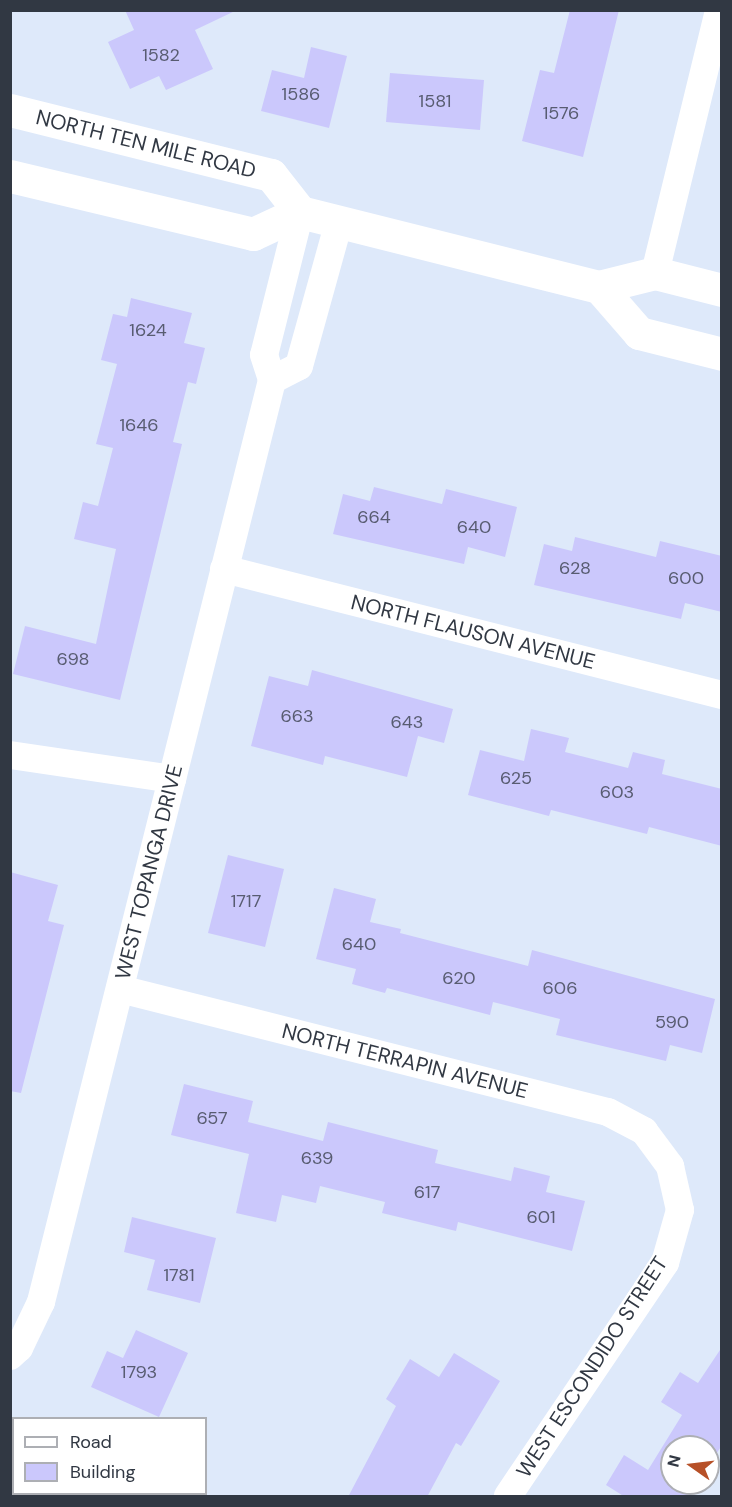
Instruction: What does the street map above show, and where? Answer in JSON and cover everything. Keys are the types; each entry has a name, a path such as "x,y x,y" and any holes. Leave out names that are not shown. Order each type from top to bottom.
{"main road":[{"name":"NORTH TEN MILE ROAD","path":"10,110 271,175 300,212"},
{"path":"10,176 254,234 300,212 598,287 654,273 722,290"},
{"path":"598,287 639,333 722,354"}],"street":[{"path":"654,273 719,10"},
{"name":"WEST TOPANGA DRIVE","path":"10,1356 19,1348 41,1302 272,380 264,355 300,212"},
{"path":"272,380 299,366 339,222"},
{"name":"NORTH FLAUSON AVENUE","path":"224,569 722,695"},
{"path":"10,755 172,779"},
{"name":"NORTH TERRAPIN AVENUE","path":"120,989 608,1112 644,1131 670,1166"},
{"name":"WEST ESCONDIDO STREET","path":"508,1497 665,1263 680,1210 670,1166"}],"building":[{"path":"125,10 237,10 195,30 213,69 166,90 159,76 130,89 108,42 134,30"},
{"path":"570,10 619,10 583,157 522,141 540,70 554,73"},
{"path":"311,47 347,56 329,128 261,111 272,70 304,78"},
{"path":"390,73 484,80 480,130 386,122"},
{"path":"131,298 192,313 184,343 205,348 196,384 188,382 173,442 182,444 120,700 13,674 25,626 96,644 116,549 74,539 83,502 98,506 113,448 96,444 117,364 101,360 113,314 127,317"},
{"path":"374,487 442,504 446,489 517,507 505,557 468,547 464,564 333,534 343,494 370,501"},
{"path":"575,537 656,557 660,541 722,556 722,612 685,603 681,619 534,585 544,544 572,551"},
{"path":"312,670 453,709 444,743 418,736 407,777 325,756 323,765 251,746 269,676 308,686"},
{"path":"531,729 569,738 565,752 628,768 633,752 665,760 662,774 722,789 722,846 649,827 647,834 551,810 549,816 468,795 480,750 524,761"},
{"path":"228,855 284,869 265,947 208,933"},
{"path":"10,872 58,885 48,921 64,925 21,1093 10,1091"},
{"path":"334,888 376,899 370,922 401,929 400,933 528,966 532,950 715,999 702,1053 670,1045 666,1061 556,1035 560,1019 493,1002 490,1015 387,988 385,993 352,984 356,969 316,959"},
{"path":"184,1084 253,1101 248,1122 323,1141 328,1122 438,1150 435,1163 511,1181 514,1167 550,1176 546,1192 585,1201 572,1251 458,1222 456,1231 382,1213 385,1202 320,1186 316,1203 282,1195 276,1222 236,1213 249,1154 171,1135"},
{"path":"132,1217 216,1238 200,1303 147,1290 155,1260 124,1252"},
{"path":"136,1330 188,1353 159,1417 91,1387 107,1351 123,1358"},
{"path":"722,1347 722,1445 720,1448 720,1435 670,1435 682,1415 661,1402 680,1372 698,1383"},
{"path":"454,1353 500,1381 461,1446 456,1443 427,1497 348,1497 396,1406 386,1399 410,1359 439,1377"},
{"path":"660,1451 660,1495 691,1495 690,1497 625,1497 606,1485 624,1455 648,1470"}]}
